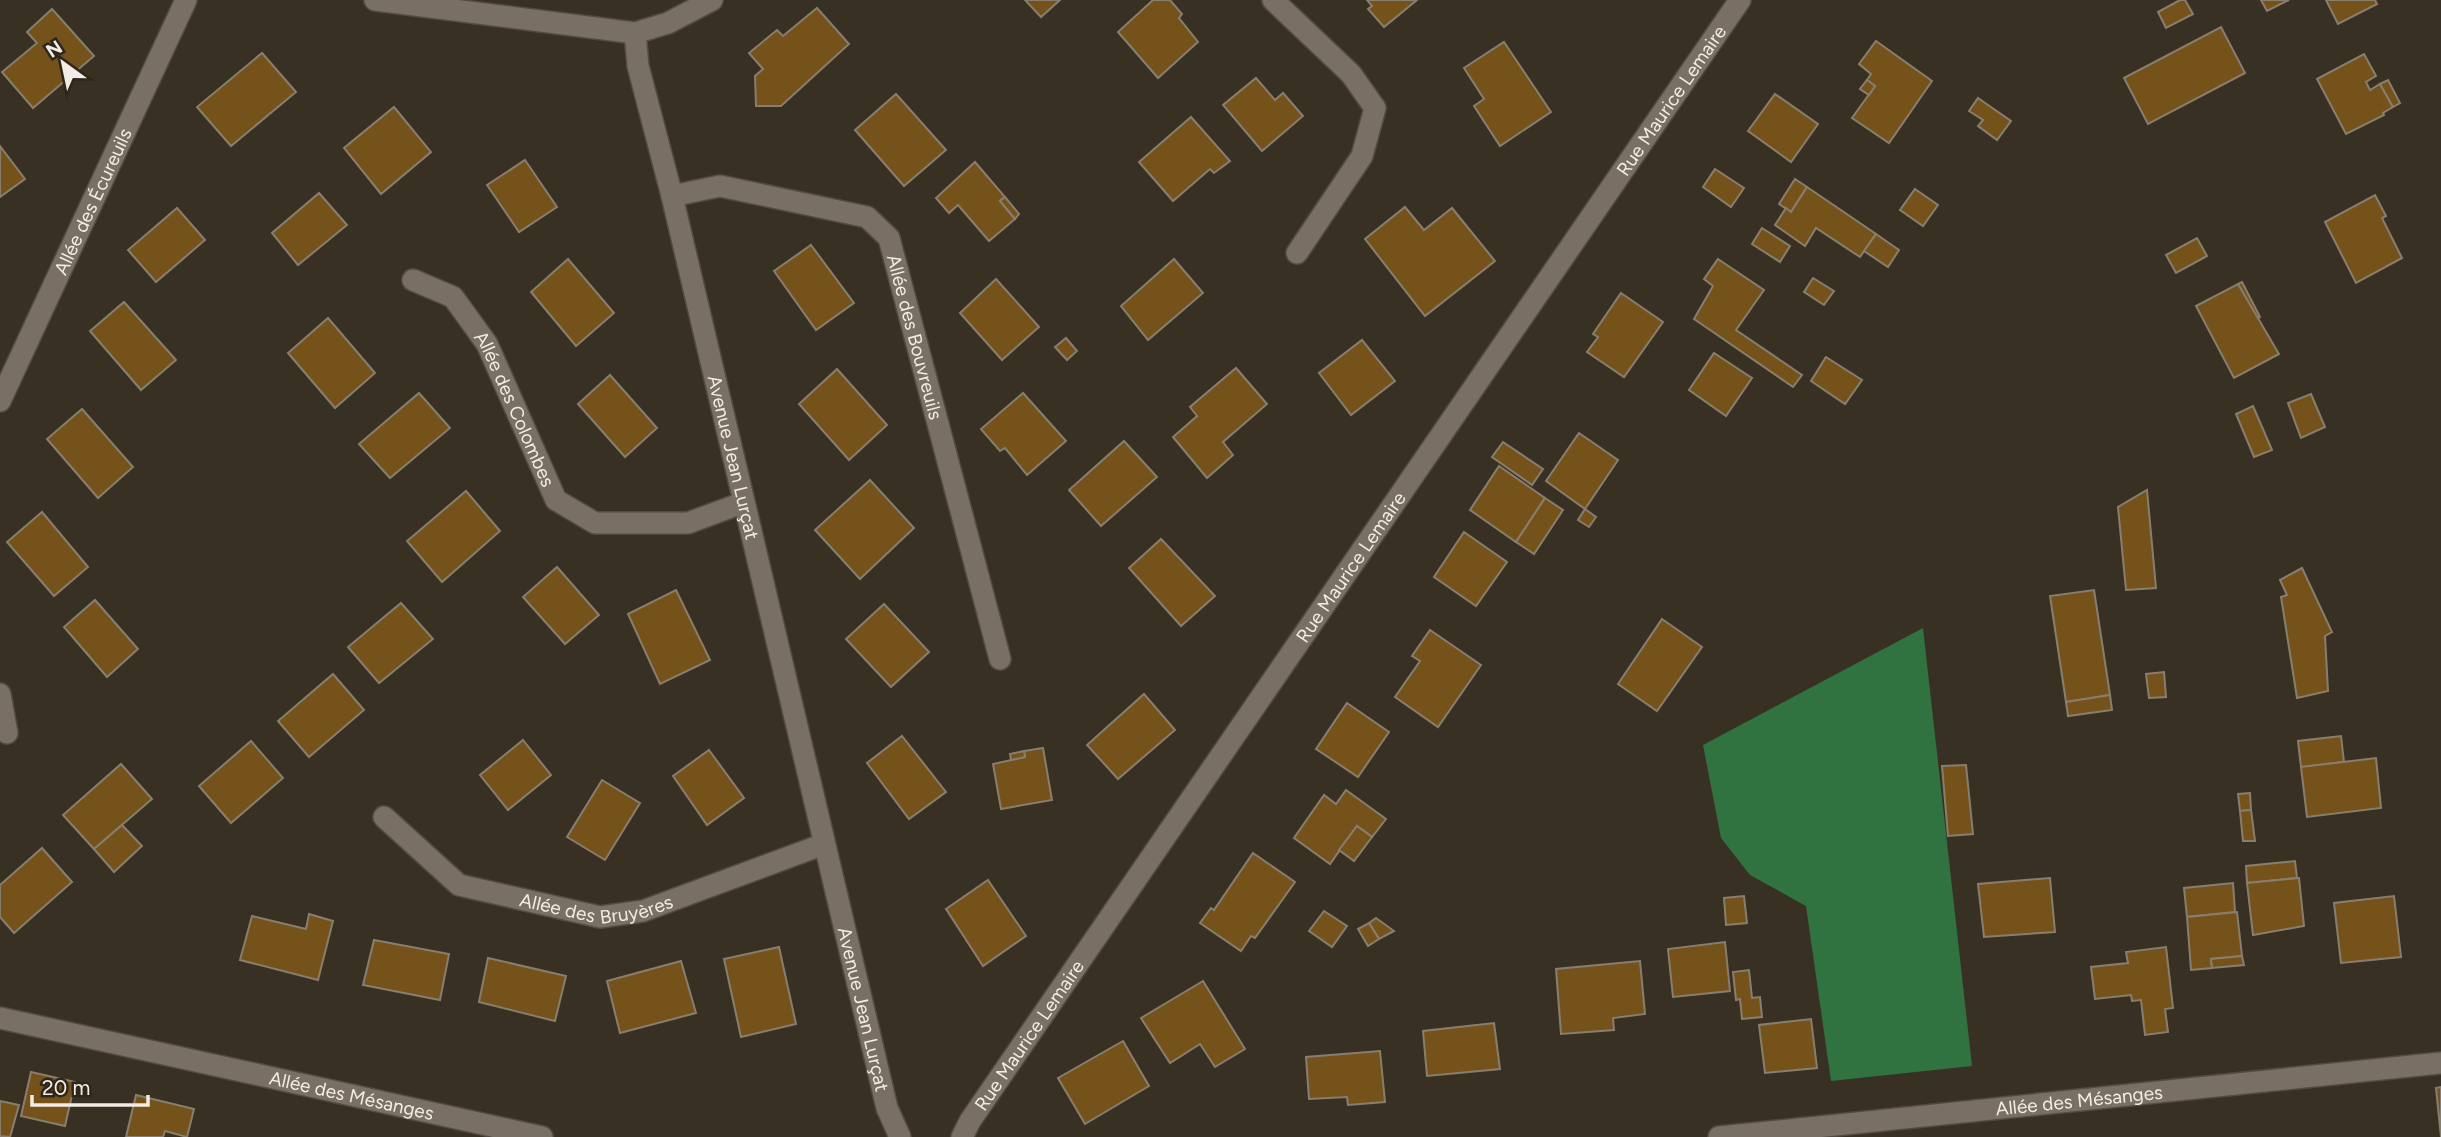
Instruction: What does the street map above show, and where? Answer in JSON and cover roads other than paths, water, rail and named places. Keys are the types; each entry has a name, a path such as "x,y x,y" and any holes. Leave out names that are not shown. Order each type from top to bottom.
{"street":[{"name":"Allée des Écureuils","path":"0,401 186,0"},
{"path":"375,0 635,33 668,23 712,0"},
{"path":"1273,0 1350,74 1375,108 1363,156 1297,253"},
{"name":"Rue Maurice Lemaire","path":"962,1137 978,1109 1740,0"},
{"name":"Avenue Jean Lurçat","path":"635,33 638,66 672,196 742,503 887,1108 900,1137"},
{"name":"Allée des Bouvreuils","path":"672,196 720,186 867,217 889,238 1000,659"},
{"name":"Allée des Colombes","path":"413,280 453,297 487,344 556,500 595,523 688,523 742,503"},
{"path":"0,694 7,733"},
{"name":"Allée des Bruyères","path":"384,817 459,885 600,917 643,911 824,844"},
{"name":"Allée des Mésanges","path":"0,1018 542,1137"},
{"name":"Allée des Mésanges","path":"1719,1137 2441,1063"}]}
